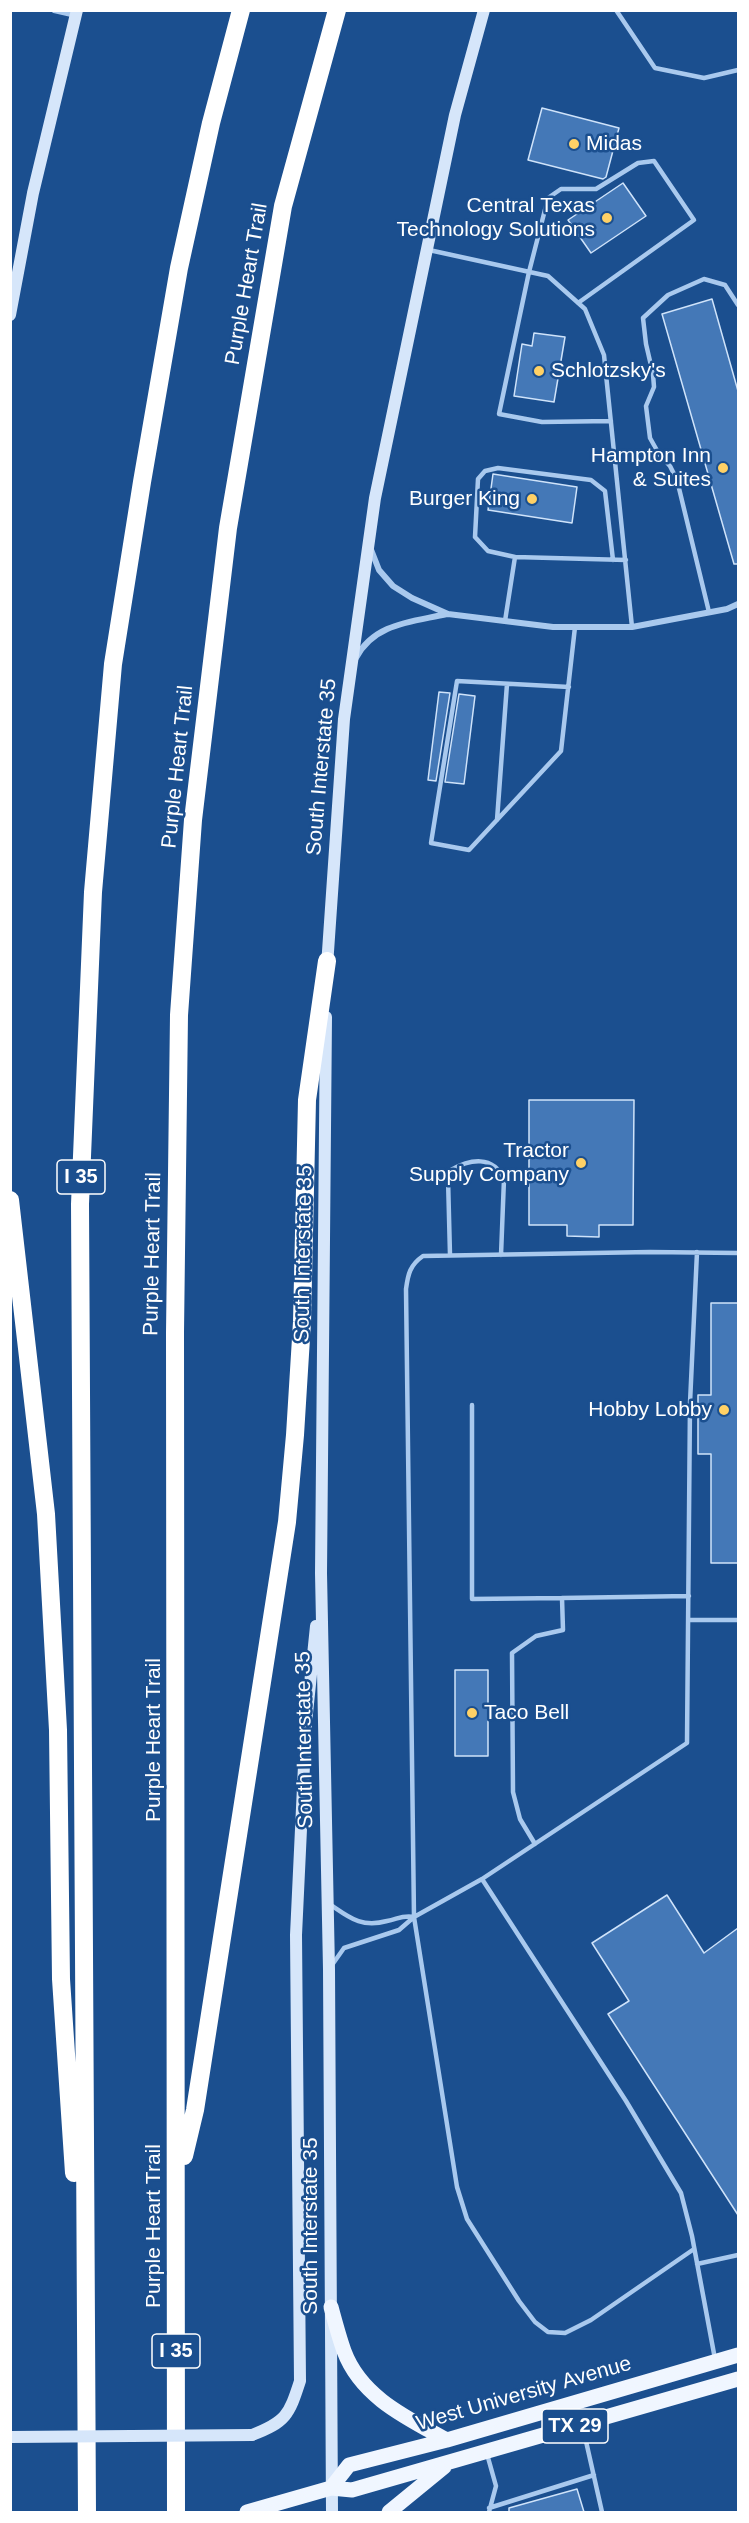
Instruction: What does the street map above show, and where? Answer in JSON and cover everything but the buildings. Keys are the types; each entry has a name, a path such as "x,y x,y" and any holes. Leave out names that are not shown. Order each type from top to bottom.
{"highway":[{"name":"I 35","path":"87,2512 80,1204 93,892 113,664 142,482 179,268 211,123 241,10"},
{"name":"Purple Heart Trail","path":"176,2512 174,1332 179,1015 193,820 228,528 283,206 337,10"},
{"path":"176,2190 195,2110 287,1522 296,1435 302,1322 307,1100 327,961"},
{"path":"10,1200 46,1514 58,1742 61,1979 87,2358"}],"main road":[{"name":"South Interstate 35","path":"332,2512 328,1903 321,1573 327,961 344,719 368,541 455,115 484,10"},
{"path":"10,315 33,193 77,13"},
{"path":"11,2437 252,2435 273,2427 291,2410 300,2381 296,1935 306,1723 321,1573"},
{"path":"331,2307 345,2353 368,2389 394,2410 447,2440"},
{"name":"West University Avenue","path":"331,2488 349,2465 447,2440 738,2355"},
{"name":"TX 29","path":"251,2511 331,2488 352,2490 738,2379"},
{"path":"389,2512 451,2461"}],"street":[{"path":"54,10 77,13"},
{"path":"368,541 379,570 393,586 412,598 448,614 575,627 632,627 710,612 738,604"},
{"path":"350,669 363,645 389,626 448,614"}],"lane":[{"path":"616,10 655,68 704,78 738,70"},
{"path":"578,303 694,220 654,161 639,163 596,189 561,189 548,198 529,272 499,414 542,422 611,421"},
{"path":"426,249 548,276 585,309 604,355 632,627"},
{"path":"710,612 677,480 650,438 646,406 654,387 654,374 646,344 643,318 668,295 704,279 725,285 738,305"},
{"path":"613,560 605,491 591,480 498,468 485,471 478,479 475,537 488,551 515,557 613,560 626,560"},
{"path":"505,621 515,557"},
{"path":"568,687 457,681 431,843 469,850 561,752 575,627"},
{"path":"497,820 507,684"},
{"path":"450,1256 448,1178 451,1170 474,1160 488,1162 500,1171 504,1179 501,1255"},
{"path":"328,1969 344,1948 399,1930 414,1917 482,1879 687,1743 690,1403 697,1252"},
{"path":"694,2249 591,2320 565,2333 548,2332 535,2322 519,2301 467,2219 457,2187 414,1917 406,1289 408,1273 414,1263 423,1256 738,1253"},
{"path":"472,1405 472,1599 689,1596"},
{"path":"535,1844 520,1819 513,1792 512,1653 536,1636 563,1630 562,1598"},
{"path":"688,1620 738,1620"},
{"path":"482,1879 626,2101 681,2193 716,2361"},
{"path":"328,1903 348,1917 367,1925 388,1921 402,1915 414,1917"},
{"path":"697,2264 738,2255"},
{"path":"582,2424 602,2511"},
{"path":"486,2451 496,2486 489,2510"},
{"path":"489,2510 594,2475"}],"place":[{"name":"Midas","path":"574,144"},
{"name":"Central Texas Technology Solutions","path":"607,218"},
{"name":"Schlotzsky's","path":"539,371"},
{"name":"Hampton Inn & Suites","path":"723,468"},
{"name":"Burger King","path":"532,499"},
{"name":"Tractor Supply Company","path":"581,1163"},
{"name":"Hobby Lobby","path":"724,1410"},
{"name":"Taco Bell","path":"472,1713"}]}
